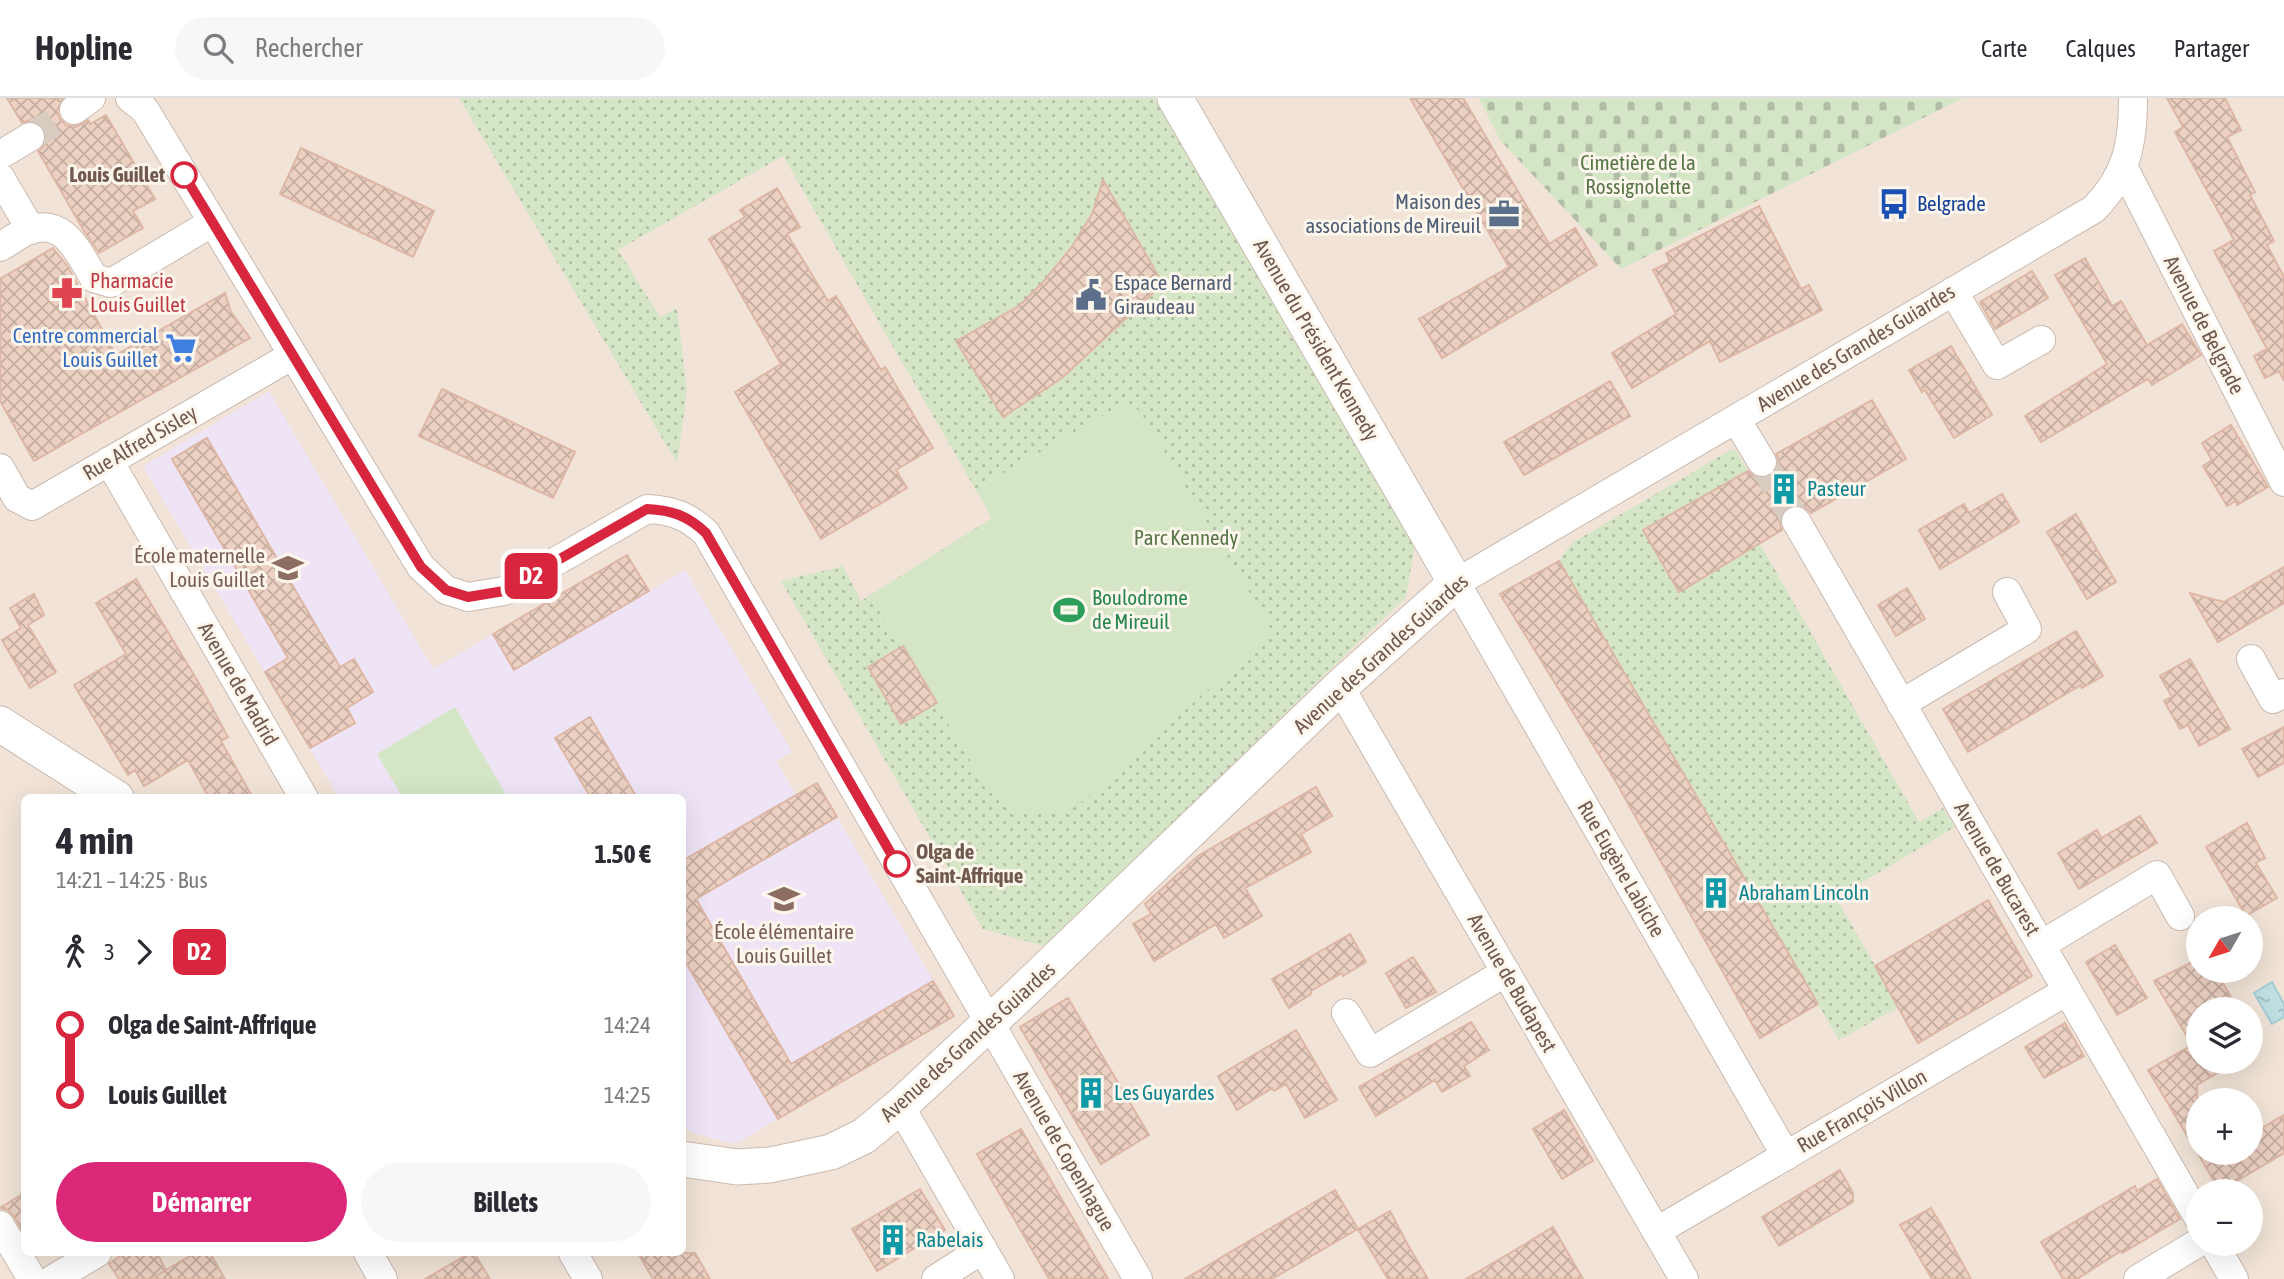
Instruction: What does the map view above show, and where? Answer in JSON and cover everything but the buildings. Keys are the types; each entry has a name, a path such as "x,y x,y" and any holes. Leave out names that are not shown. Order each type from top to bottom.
{"street":[{"path":"130,98 145,110 293,355"},
{"name":"Avenue du Président Kennedy","path":"1175,98 1456,583"},
{"path":"2124,168 2131,137 2133,98"},
{"path":"0,155 30,137"},
{"name":"Avenue des Grandes Guiardes","path":"686,1160 737,1167 770,1165 831,1152 864,1136 1076,943 1340,687 1456,583 2094,209 2110,193 2124,168"},
{"name":"Avenue de Belgrade","path":"2124,168 2284,482"},
{"path":"0,177 31,230"},
{"path":"0,247 31,230 60,231 69,239 93,278 111,283 213,222"},
{"path":"1953,291 1997,365 2041,340"},
{"name":"Rue Alfred Sisley","path":"0,468 17,498 32,506 293,355"},
{"name":"Avenue de Copenhague","path":"293,355 421,567 446,590 468,597 504,591 647,509 666,510 690,519 706,533 1138,1279"},
{"path":"1736,419 1762,462"},
{"name":"Avenue de Madrid","path":"108,461 302,794"},
{"name":"Avenue de Bucarest","path":"1796,522 2186,1196"},
{"name":"Rue Eugène Labiche","path":"1456,583 1786,1156"},
{"path":"1901,704 2027,629 2007,592"},
{"path":"2251,659 2273,699 2284,693"},
{"name":"Avenue de Budapest","path":"1340,687 1684,1279"},
{"path":"0,724 110,794"},
{"path":"2041,945 2157,875 2180,916"},
{"path":"1346,1013 1370,1053 1506,972"},
{"name":"Rue François Villon","path":"1657,1231 2067,991"},
{"path":"900,1106 1000,1279"},
{"path":"0,1225 32,1279"},
{"path":"936,1279 983,1249"},
{"path":"2138,1279 2186,1250"},
{"path":"53,1279 92,1256"},
{"path":"370,1256 383,1279"},
{"path":"575,1256 588,1279"},
{"path":"2221,1256 2234,1279"}],"shaded area":[{"path":"0,98 2284,98 2284,1279 0,1279"},
{"name":"École élémentaire Louis Guillet","path":"269,391 433,669 493,634 515,670 685,570 792,752 776,761 796,795 817,783 954,1016 735,1144 686,1129 686,794 337,794 143,466"}],"green space":[{"name":"Parc Kennedy","path":"459,98 1154,98 1415,544 1406,597 1047,947 983,929 781,581 843,566 861,601 992,518 783,156 618,250 660,317 677,308 687,392 677,463"},
{"name":"Cimetière de la Rossignolette","path":"1479,98 1963,98 1621,269 1500,140"},
{"name":"Boulodrome de Mireuil","path":"1125,403 1140,411 1273,632 1077,806 1041,814 1022,811 1005,804 985,785 870,596 992,519 976,489"},
{"path":"1734,448 1748,470 1643,530 1655,552 1667,545 1665,568 1679,592 1759,542 1919,822 1943,808 1955,827 1836,898 1899,1007 1839,1040 1559,561 1572,543"},
{"path":"455,707 506,794 401,794 377,754"}],"water":[{"path":"2272,982 2284,1004 2284,1017 2272,1024 2263,1008 2263,997 2256,997 2254,993"}],"tunnel":[{"path":"30,137 74,110"},
{"path":"1762,462 1796,521"}],"bus line":[{"name":"D2","path":"184,175 421,567 446,590 468,597 504,591 647,509 666,510 690,519 706,533 897,864"}],"place":[{"name":"Louis Guillet","path":"184,175"},
{"name":"Belgrade","path":"1894,204"},
{"name":"Maison des associations de Mireuil","path":"1504,214"},
{"name":"Pharmacie Louis Guillet","path":"67,293"},
{"name":"Espace Bernard Giraudeau","path":"1091,295"},
{"name":"Centre commercial Louis Guillet","path":"181,348"},
{"name":"Pasteur","path":"1784,489"},
{"name":"École maternelle Louis Guillet","path":"288,568"},
{"name":"Boulodrome de Mireuil","path":"1069,610"},
{"name":"Olga de Saint-Affrique","path":"897,864"},
{"name":"Abraham Lincoln","path":"1716,893"},
{"name":"École élémentaire Louis Guillet","path":"784,899"},
{"name":"Les Guyardes","path":"1091,1093"},
{"name":"Rabelais","path":"893,1240"}]}
